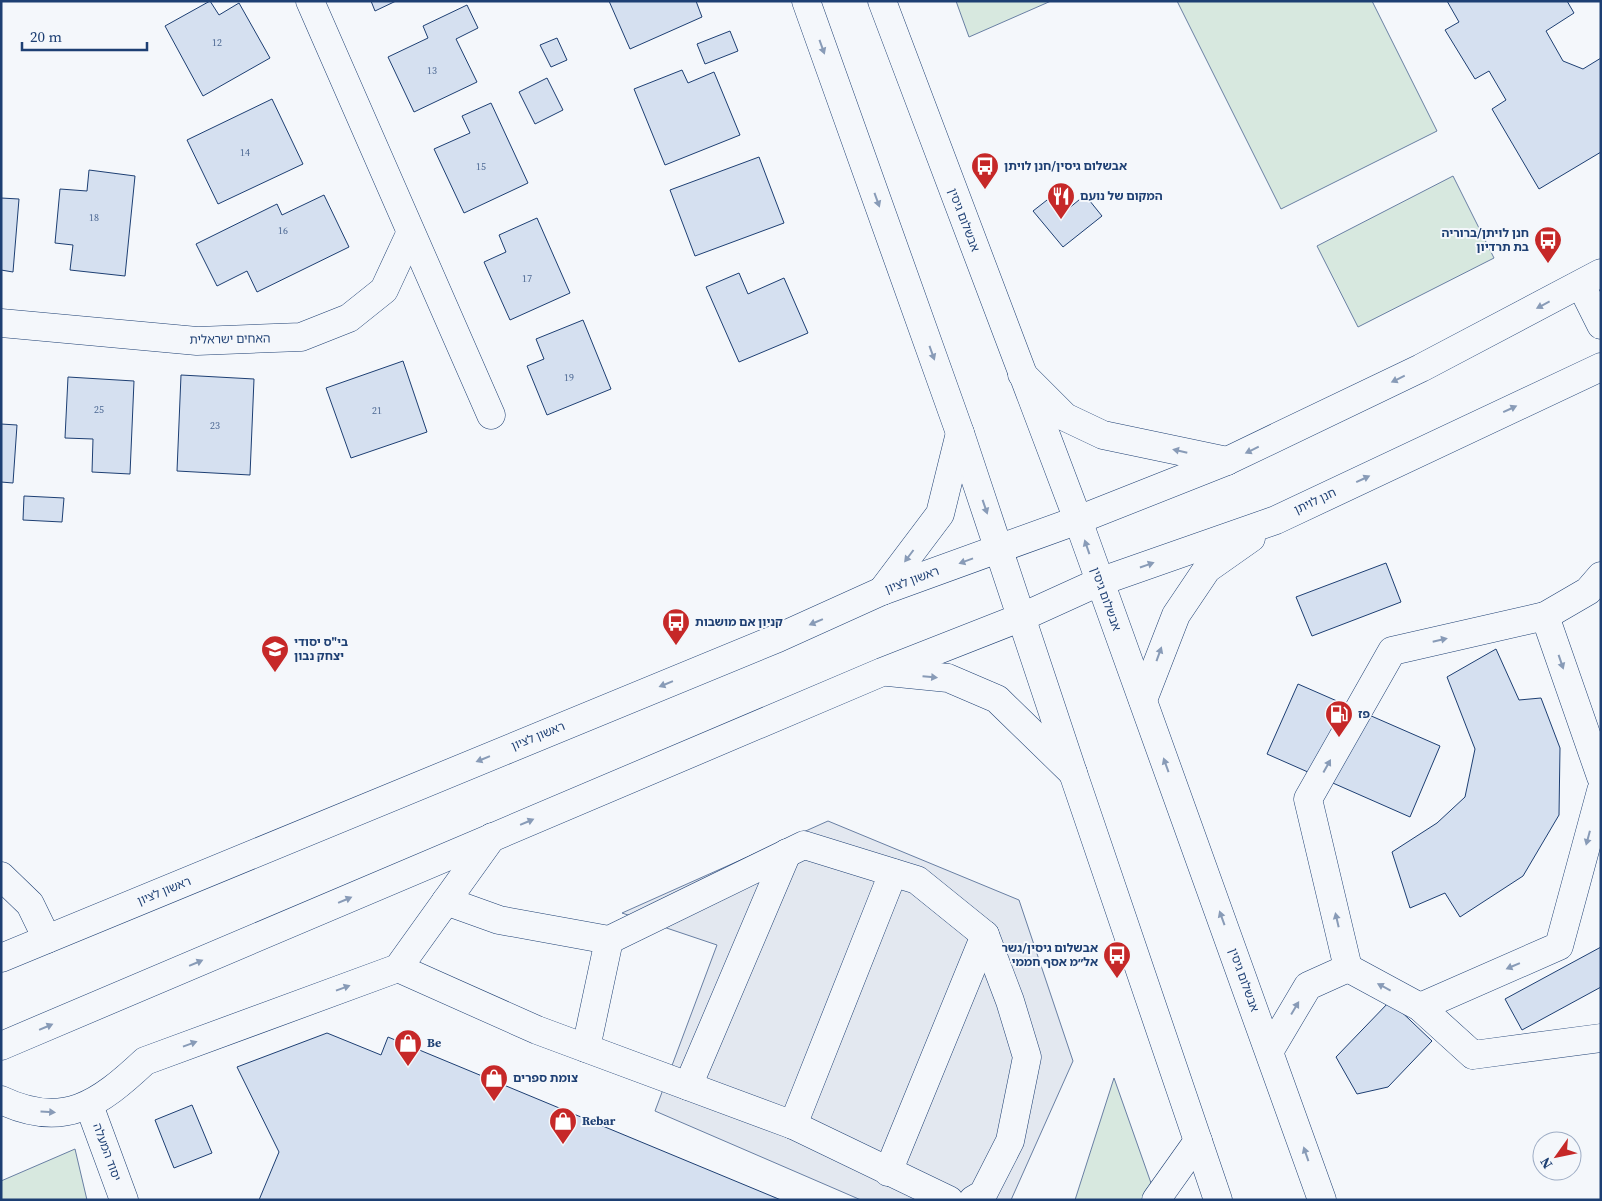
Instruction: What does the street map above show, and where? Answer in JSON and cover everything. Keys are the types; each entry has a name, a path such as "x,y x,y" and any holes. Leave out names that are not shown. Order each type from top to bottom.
{"main road":[{"path":"310,1 410,234 491,415"},
{"path":"806,1 1000,548 1073,773 1218,1200"},
{"name":"אבשלום גיסין","path":"882,1 1078,520 1270,1050 1322,1200"},
{"name":"האחים ישראלית","path":"1,323 197,341 301,336 349,318 384,290 410,234"},
{"path":"1078,520 1227,461 1421,368 1591,279 1601,325"},
{"name":"חנן לויתן","path":"1022,617 1099,582 1276,520 1601,366"},
{"path":"1022,374 1065,417 1103,435 1227,461"},
{"path":"882,591 940,514 960,432"},
{"name":"ראשון לציון","path":"1,958 778,638 882,591 1078,520"},
{"path":"1143,700 1176,615 1207,569 1276,520"},
{"path":"1601,576 1588,591 1545,616 1392,651 1308,799 1348,968 1420,1007 1473,1055 1601,1038"},
{"path":"1545,616 1601,776"},
{"path":"1,1046 882,672 1022,617"},
{"path":"882,672 948,678 997,698 1073,773"},
{"path":"1420,1007 1559,946 1601,791"},
{"path":"1,1100 24,1111 59,1113 89,1105 117,1087 145,1061 398,968 492,837"},
{"path":"446,901 499,920 609,940 804,845 917,880 985,935 1010,1001 1027,1057 1010,1141 983,1194 973,1200"},
{"path":"688,1086 787,853"},
{"path":"793,1124 893,873"},
{"path":"1,876 30,904 47,939"},
{"path":"888,1172 985,935"},
{"path":"586,1048 609,940"},
{"path":"398,968 537,1030 793,1124 888,1172 949,1200"},
{"path":"1270,1050 1308,986 1348,968"},
{"name":"יסוד המעלה","path":"89,1105 124,1200"},
{"path":"1156,1200 1198,1141"}],"shaded area":[{"path":"956,1 1051,1 969,37"},
{"path":"1177,1 1372,1 1437,131 1281,209"},
{"path":"1453,176 1494,258 1358,327 1317,246"},
{"path":"828,821 1019,900 1073,1061 1011,1200 861,1200 655,1111 717,945 622,913"},
{"path":"1114,1078 1157,1200 1075,1200"},
{"path":"75,1149 87,1200 1,1200 1,1181"}],"building":[{"path":"210,1 219,15 239,3 270,58 203,96 165,26"},
{"path":"371,1 396,1 375,11"},
{"path":"609,1 696,1 702,17 630,49"},
{"path":"1447,1 1567,1 1574,13 1546,31 1563,61 1583,69 1601,58 1601,152 1539,189 1492,109 1506,100 1489,71 1475,79 1445,30 1459,22"},
{"path":"467,5 478,28 456,39 477,82 414,112 388,57 428,38 423,26"},
{"path":"730,31 738,51 705,64 697,44"},
{"path":"557,38 567,60 551,67 540,45"},
{"path":"682,70 688,83 714,72 740,135 665,165 634,89"},
{"path":"547,78 563,110 535,124 519,92"},
{"path":"272,99 303,164 218,204 187,140"},
{"path":"491,103 528,183 464,213 434,149 470,133 462,116"},
{"path":"759,157 784,223 695,256 670,190"},
{"path":"89,170 135,176 125,276 70,270 73,245 55,243 60,189 87,191"},
{"path":"1056,193 1068,209 1085,195 1102,216 1063,247 1033,211"},
{"path":"324,195 349,247 257,292 247,271 217,286 196,244 277,204 282,215"},
{"path":"1,198 19,199 13,272 1,270"},
{"path":"537,218 570,293 510,320 484,262 506,252 499,235"},
{"path":"739,273 748,294 784,278 808,333 739,362 706,287"},
{"path":"583,320 611,389 547,415 527,366 544,359 536,339"},
{"path":"403,361 427,432 351,458 326,388"},
{"path":"181,375 254,379 250,475 177,471"},
{"path":"68,377 134,381 130,474 92,472 93,439 65,438"},
{"path":"1,424 17,425 13,483 1,482"},
{"path":"24,496 64,498 62,522 23,520"},
{"path":"1386,563 1401,602 1312,636 1296,597"},
{"path":"1496,649 1519,700 1541,698 1560,748 1559,815 1523,876 1460,917 1445,893 1410,908 1392,852 1437,823 1465,797 1475,749 1447,677"},
{"path":"1298,684 1440,746 1410,817 1267,754"},
{"path":"1601,947 1601,987 1522,1030 1505,999"},
{"path":"1390,1001 1432,1041 1388,1087 1357,1094 1336,1057"},
{"path":"327,1033 381,1055 388,1037 781,1200 259,1200 279,1152 237,1067"},
{"path":"192,1105 212,1153 174,1168 155,1120"}],"place":[{"name":"אבשלום גיסין/חנן לויתן","path":"985,190"},
{"name":"המקום של נועם","path":"1061,220"},
{"name":"חנן לויתן/ברוריה בת תרדיון","path":"1548,264"},
{"name":"קניון אם מושבות","path":"676,646"},
{"name":"בי\"ס יסודי יצחק נבון","path":"275,673"},
{"name":"פז","path":"1339,738"},
{"name":"אבשלום גיסין/גשר אל״מ אסף חממי","path":"1117,979"},
{"name":"Be","path":"408,1067"},
{"name":"צומת ספרים","path":"494,1102"},
{"name":"Rebar","path":"563,1145"}]}
